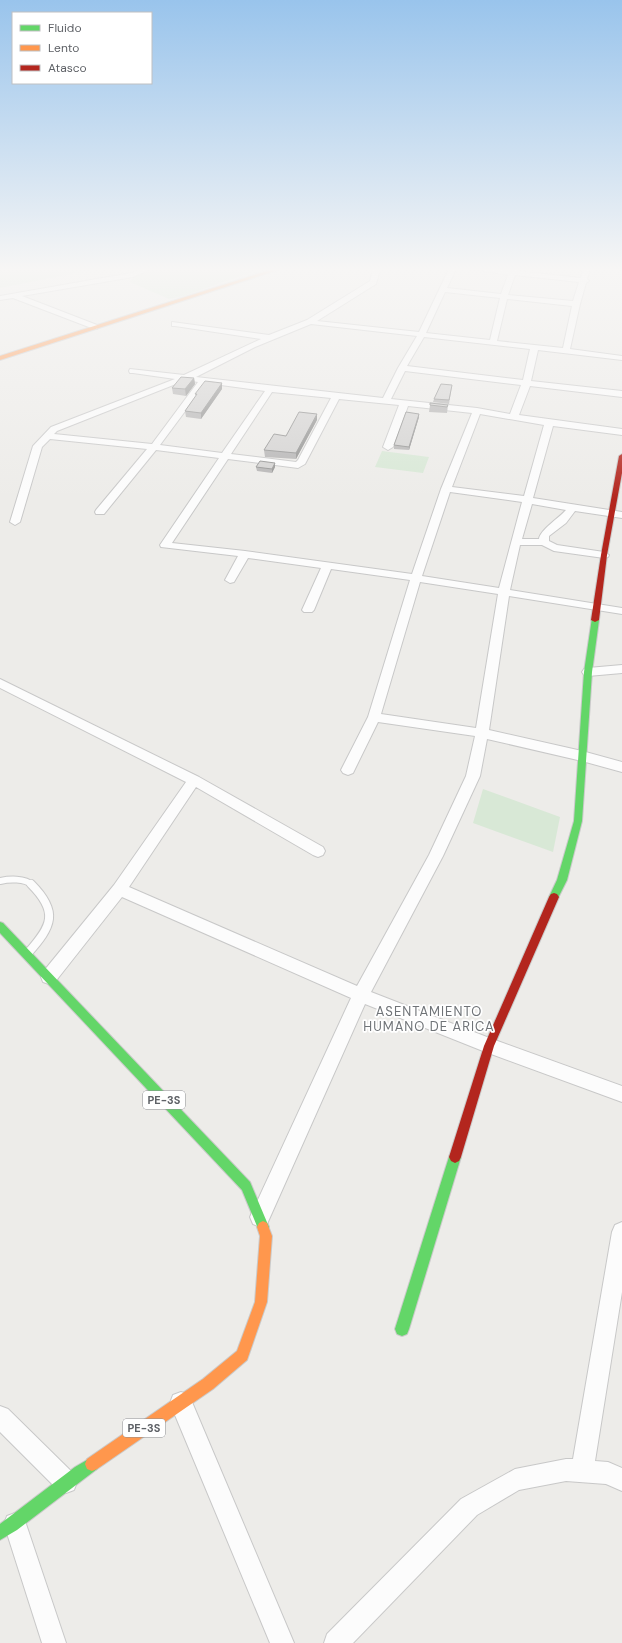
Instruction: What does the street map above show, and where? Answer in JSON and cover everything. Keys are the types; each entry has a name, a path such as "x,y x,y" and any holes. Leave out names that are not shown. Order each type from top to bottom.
{"main road":[{"path":"0,358 37,346"},
{"path":"402,1329 489,1046 562,880 578,821 588,672 604,555 622,456"},
{"name":"PE-3S","path":"0,926 246,1186 260,1217 266,1236 261,1302 242,1355 208,1384 66,1482 8,1528"}],"street":[{"path":"15,522 38,446 54,429 204,370 233,354 253,346"},
{"path":"386,401 402,368 415,346"},
{"path":"524,346 622,358"},
{"path":"566,350 567,346"},
{"path":"514,416 527,381 535,347"},
{"path":"402,368 527,381 622,394"},
{"path":"133,371 270,389 477,411 549,423 622,432"},
{"path":"100,512 154,447 203,381"},
{"path":"270,389 165,545 328,565 622,611"},
{"path":"46,436 154,447 298,465 302,462 336,396"},
{"path":"388,447 404,404"},
{"path":"348,770 374,717 416,578 446,489 477,411"},
{"path":"260,1217 361,995 436,856 473,776 482,733 504,592 516,542 549,423"},
{"path":"446,489 622,515"},
{"path":"544,542 544,536 548,531 562,521 573,508"},
{"path":"516,542 544,542 554,548 604,555"},
{"path":"230,580 245,554"},
{"path":"308,610 328,565"},
{"path":"588,672 622,669"},
{"path":"0,683 194,780 318,851"},
{"path":"374,717 482,733 582,756 622,767"},
{"path":"49,977 119,889 194,780"},
{"path":"119,889 361,995 489,1046 622,1094"},
{"path":"582,1471 622,1232"},
{"path":"181,1403 282,1643"},
{"path":"0,1417 66,1482"},
{"path":"336,1643 469,1507 515,1480 566,1470 608,1474 622,1480"},
{"path":"8,1528 54,1643"}],"lane":[{"path":"0,881 10,879 28,882 41,894 49,910 48,925 41,938 27,955"}],"green space":[{"path":"382,451 429,457 423,473 375,467"},
{"path":"483,789 560,817 553,852 473,823"}],"building":[{"path":"181,377 194,378 185,389 172,388"},
{"path":"205,381 222,383 201,413 185,411 197,394 195,394"},
{"path":"441,384 452,385 449,400 434,399"},
{"path":"430,403 448,405 447,407 430,405"},
{"path":"299,412 317,414 296,453 264,450 274,434 286,436"},
{"path":"406,412 419,414 409,447 394,445"},
{"path":"260,461 275,463 272,469 256,467"}],"traffic: fast":[{"path":"554,897 562,880 578,821 588,672 595,620"},
{"path":"0,926 246,1186 263,1227"},
{"path":"402,1329 455,1157"},
{"path":"0,1533 92,1464"}],"traffic: slow":[{"path":"0,358 39,346"},
{"path":"92,1464 208,1384 242,1355 261,1302 266,1236 263,1227"}],"traffic: jam":[{"path":"595,620 604,555 622,456"},
{"path":"455,1157 489,1046 554,897"}],"district":[{"name":"ASENTAMIENTO HUMANO DE ARICA","path":"429,1018"}]}
